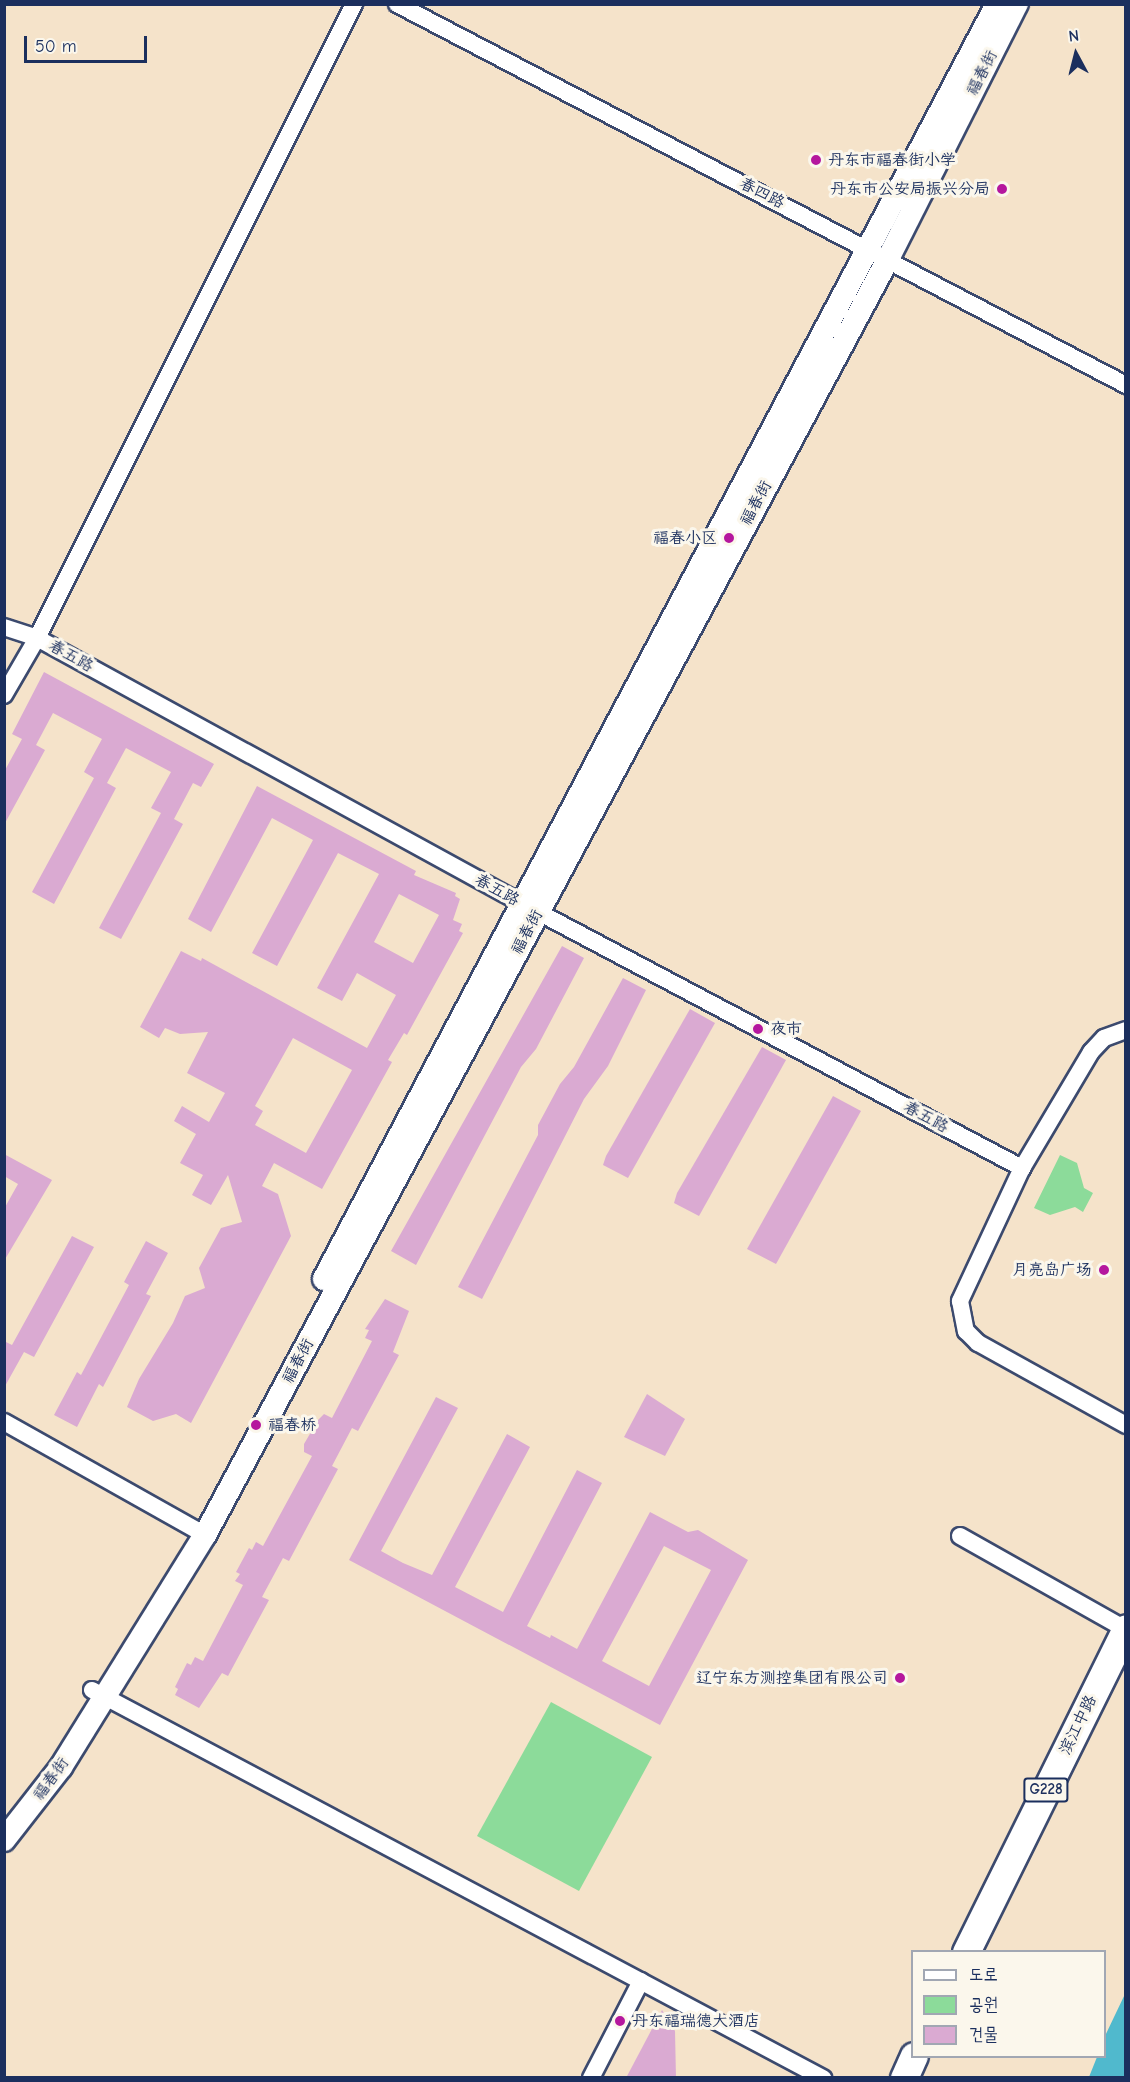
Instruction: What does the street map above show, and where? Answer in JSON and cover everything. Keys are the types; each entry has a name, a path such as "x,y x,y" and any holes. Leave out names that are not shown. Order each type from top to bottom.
{"highway":[{"name":"滨江中路","path":"967,1950 1125,1629"},
{"path":"904,2078 913,2058"}],"main road":[{"name":"福春街","path":"4,1840 61,1767 99,1694 199,1532 530,908 868,248 997,4"},
{"name":"福春街","path":"530,908 888,259 1017,4"},
{"name":"福春街","path":"4,1817 99,1694"}],"street":[{"path":"4,695 37,638 354,4"},
{"name":"春四路","path":"397,4 868,248 1125,385"},
{"name":"春五路","path":"4,627 37,638 530,908 1022,1168"},
{"path":"1125,1030 1104,1038 1091,1052 1022,1168 960,1301 966,1331 978,1343 1125,1425"},
{"path":"4,1422 199,1532"},
{"path":"960,1536 1125,1629"},
{"path":"99,1694 641,1981 813,2075"},
{"path":"591,2078 641,1981"}],"green space":[{"path":"1060,1155 1077,1163 1084,1188 1093,1193 1083,1212 1075,1207 1050,1215 1034,1208"},
{"path":"551,1702 652,1757 579,1891 477,1836"}],"water":[{"path":"1125,1994 1125,2077 1089,2077 1097,2058 1106,2058 1106,2034"}],"building":[{"path":"44,672 214,764 201,787 193,783 174,819 183,824 121,939 99,928 161,813 151,808 171,772 126,748 107,783 116,788 54,904 32,892 94,778 84,772 102,739 53,713 36,745 45,750 4,825 4,772 22,739 12,734"},
{"path":"257,786 416,871 414,875 456,893 455,896 460,899 453,920 462,924 459,931 463,933 407,1035 404,1033 388,1060 392,1062 322,1189 274,1163 262,1186 278,1194 291,1236 191,1423 176,1414 153,1421 127,1407 139,1379 173,1323 185,1296 205,1288 199,1268 221,1228 242,1222 228,1175 211,1205 192,1195 203,1175 180,1163 196,1134 174,1121 182,1106 209,1122 225,1093 187,1073 208,1032 180,1034 165,1028 159,1038 140,1027 181,951 201,961 202,958 367,1048 396,995 357,973 342,1001 317,988 379,874 338,853 277,966 252,953 313,840 272,818 211,932 188,919","holes":["399,894 439,915 413,963 374,942","293,1038 352,1070 306,1153 255,1125 263,1111 255,1106"]},
{"path":"562,946 584,958 536,1049 521,1067 416,1265 391,1251"},
{"path":"623,978 646,990 608,1066 584,1099 482,1299 458,1287 538,1135 538,1125 560,1084 574,1067"},
{"path":"690,1009 715,1023 628,1178 603,1165 606,1156"},
{"path":"762,1047 786,1060 699,1216 674,1203 677,1193"},
{"path":"833,1096 861,1111 776,1264 747,1249"},
{"path":"4,1154 52,1180 4,1261 4,1209 18,1184 4,1176"},
{"path":"72,1236 94,1247 34,1357 24,1352 4,1388 4,1341 12,1345"},
{"path":"146,1241 168,1253 146,1294 151,1296 103,1387 99,1384 77,1427 54,1415 77,1372 81,1375 129,1285 124,1282"},
{"path":"385,1299 409,1311 393,1352 399,1355 358,1431 352,1428 332,1466 338,1469 289,1561 283,1558 262,1597 269,1600 228,1676 222,1673 199,1708 175,1695 178,1689 175,1687 187,1663 191,1665 195,1657 203,1661 243,1585 235,1581 240,1574 236,1572 249,1548 252,1550 256,1542 263,1546 312,1456 304,1452 304,1444 324,1414 332,1418 372,1341 365,1338 369,1330 365,1329"},
{"path":"647,1394 685,1419 665,1456 624,1437"},
{"path":"436,1397 458,1408 381,1551 403,1563 432,1575 507,1434 530,1447 455,1587 503,1612 577,1470 602,1483 527,1626 550,1638 551,1635 577,1649 650,1512 688,1532 698,1530 748,1560 660,1725 349,1560","holes":["664,1546 711,1570 649,1686 602,1661"]},
{"path":"662,2010 675,2031 676,2078 626,2078"}],"place":[{"name":"丹东市福春街小学","path":"816,160"},
{"name":"丹东市公安局振兴分局","path":"1002,189"},
{"name":"福春小区","path":"729,538"},
{"name":"夜市","path":"758,1029"},
{"name":"月亮岛广场","path":"1104,1270"},
{"name":"福春桥","path":"256,1425"},
{"name":"辽宁东方测控集团有限公司","path":"900,1678"},
{"name":"丹东福瑞德大酒店","path":"620,2021"}]}
